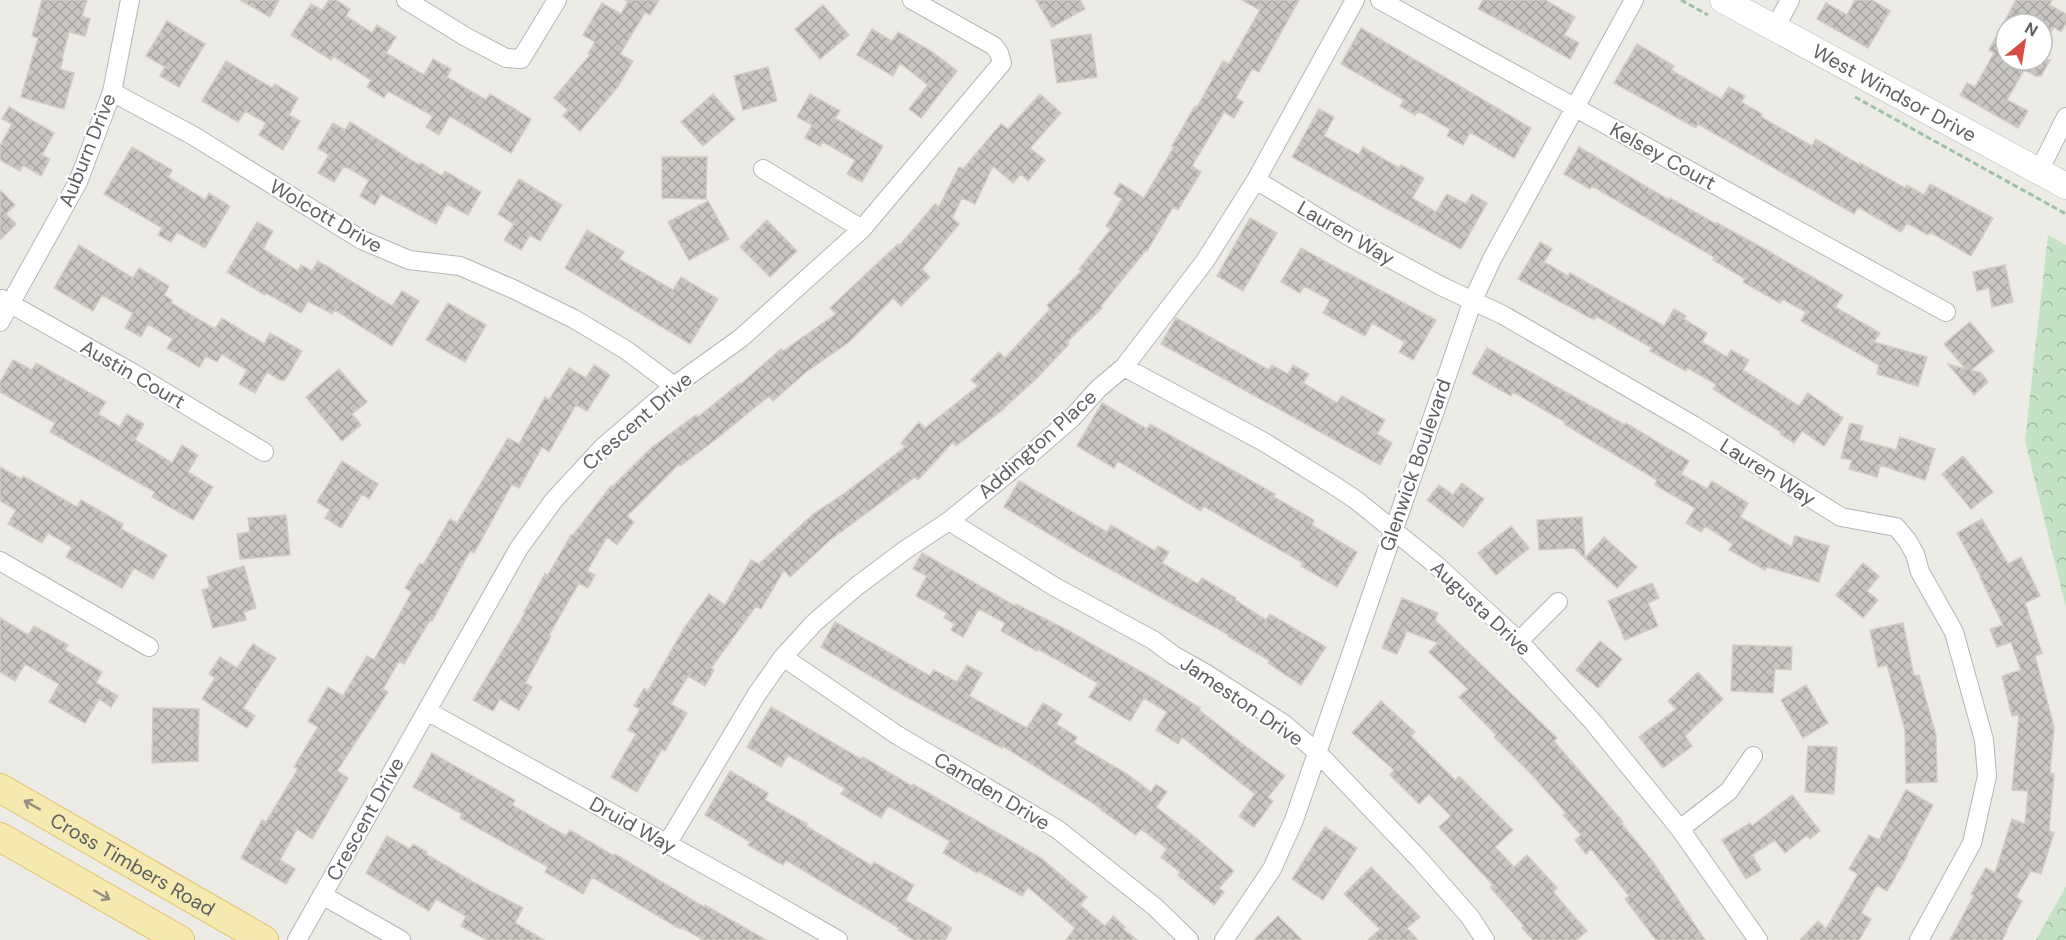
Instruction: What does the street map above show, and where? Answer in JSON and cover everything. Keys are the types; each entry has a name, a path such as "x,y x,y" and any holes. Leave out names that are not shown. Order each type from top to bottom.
{"main road":[{"name":"Cross Timbers Road","path":"0,788 264,940"},
{"path":"0,837 180,940"}],"street":[{"name":"Auburn Drive","path":"0,322 5,301 78,182 112,92 130,0"},
{"path":"406,0 466,37 506,58 521,59 557,0"},
{"name":"Crescent Drive","path":"297,940 519,548 554,500 603,447 674,386 741,338 862,229 1002,63 994,46 912,0"},
{"name":"Addington Place","path":"668,844 757,694 783,657 814,623 857,586 949,521 1071,419 1098,389 1124,367 1205,261 1256,180 1355,0"},
{"name":"Kelsey Court","path":"1380,0 1946,312"},
{"name":"Glenwick Boulevard","path":"1224,940 1272,869 1294,820 1473,300 1574,107 1634,0"},
{"path":"1775,28 1790,0"},
{"name":"West Windsor Drive","path":"1717,9 1775,28 2066,186"},
{"name":"Wolcott Drive","path":"112,92 192,135 362,240 409,260 460,266 513,289 592,329 626,350 674,386"},
{"path":"2039,171 2066,117"},
{"path":"763,169 862,229"},
{"name":"Lauren Way","path":"1256,180 1350,237 1443,287 1473,300 1693,425 1841,517 1896,527 1915,554 1920,572 1954,632 1984,740 1986,776 1972,843 1919,940"},
{"name":"Austin Court","path":"5,301 133,373 264,452"},
{"name":"Augusta Drive","path":"1124,367 1274,448 1356,500 1435,564 1519,641 1593,722 1680,829 1758,940"},
{"name":"Jameston Drive","path":"949,521 1055,587 1153,640 1173,655 1284,724 1318,753 1420,860 1470,917 1485,940"},
{"path":"0,561 149,647"},
{"path":"1519,641 1558,602"},
{"name":"Camden Drive","path":"783,657 897,735 1057,830 1155,907 1189,940"},
{"name":"Druid Way","path":"427,711 838,940"},
{"path":"1680,829 1729,791 1753,756"},
{"path":"322,895 401,940"}],"path":[{"path":"1681,0 1717,9"},
{"path":"1846,92 2066,214"}],"green space":[{"path":"2048,235 2066,245 2066,608 2025,440"},
{"path":"2066,886 2066,940 2036,940"}],"building":[{"path":"42,0 87,0 82,16 90,19 85,36 69,32 62,58 60,69 74,73 64,109 21,97 38,38 32,36"},
{"path":"240,0 279,0 270,17"},
{"path":"329,0 336,0 350,9 346,16 372,33 377,25 396,37 386,53 424,75 433,59 451,69 447,77 486,100 490,94 531,119 511,153 450,116 439,135 426,127 433,116 388,91 384,98 367,87 371,80 333,56 331,60 291,35 311,4 322,10"},
{"path":"625,0 659,0 650,15 645,12 620,54 633,61 617,88 580,131 563,116 568,110 554,98 590,55 588,54 595,42 583,35 602,3 621,14 628,2"},
{"path":"1036,0 1080,0 1085,9 1052,27"},
{"path":"1242,0 1299,0 1259,72 1252,69 1236,98 1243,102 1234,118 1224,112 1192,166 1201,172 1178,210 1173,207 1147,251 1101,306 1102,308 1067,342 1069,344 1039,376 1001,411 956,446 953,442 918,480 915,477 830,540 790,577 784,570 761,609 756,606 711,668 714,670 705,686 688,676 671,704 687,713 665,751 662,749 637,792 611,777 636,734 628,730 640,709 634,706 644,688 648,691 685,627 709,594 725,605 751,560 759,564 812,515 905,447 901,443 919,422 925,428 978,386 971,380 999,352 1005,358 1050,309 1047,305 1081,271 1079,269 1111,229 1106,226 1122,199 1114,194 1120,183 1144,198 1195,106 1197,107 1223,61 1229,64 1260,10"},
{"path":"1483,0 1545,0 1575,17 1564,35 1579,43 1570,59 1478,9"},
{"path":"1855,0 1872,0 1890,11 1868,48 1817,19 1826,3 1847,15"},
{"path":"2016,0 2052,0 2049,5 2066,14 2066,23 2061,32 2054,27 2054,12 2010,12"},
{"path":"823,5 849,35 820,59 795,29"},
{"path":"167,21 205,44 179,87 160,76 165,67 146,56"},
{"path":"1361,28 1531,128 1514,158 1470,132 1463,145 1447,136 1450,129 1418,111 1415,115 1400,106 1404,100 1341,64"},
{"path":"872,29 892,41 898,32 931,51 957,71 921,118 909,109 928,85 900,63 893,76 857,55"},
{"path":"1091,34 1097,77 1057,83 1051,40"},
{"path":"1994,41 1994,53 1989,50"},
{"path":"1637,44 1674,66 1671,70 1721,99 1729,87 1745,96 1741,102 1762,114 1761,117 1812,146 1816,139 1860,165 1860,163 1905,188 1907,185 1924,195 1930,184 1993,218 1971,256 1930,232 1928,235 1907,223 1901,232 1858,207 1854,214 1698,124 1696,128 1614,83"},
{"path":"1994,53 1994,72 2023,72 2007,100 2028,111 2018,128 1960,95 1967,83 1975,87"},
{"path":"226,61 272,88 275,84 298,98 289,115 300,121 283,150 259,135 266,123 245,111 238,122 202,101"},
{"path":"768,67 777,101 743,110 734,76"},
{"path":"2028,72 2043,72 2041,76"},
{"path":"713,94 735,119 703,146 681,122"},
{"path":"810,94 840,111 835,118 883,146 862,182 847,174 855,160 823,142 820,146 805,138 812,125 797,117"},
{"path":"1040,94 1061,113 1030,148 1045,160 1028,181 1021,174 1013,183 993,166 975,204 962,198 952,218 959,224 922,269 930,277 901,306 893,298 849,342 806,372 773,401 769,396 715,440 680,466 679,464 627,516 634,522 617,545 607,537 587,571 595,575 588,588 579,583 549,635 551,636 525,683 532,687 519,710 500,699 493,711 473,700 525,613 545,574 548,575 571,535 611,486 651,448 696,415 698,417 781,349 783,351 836,314 830,308 898,244 899,246 935,204 939,207 959,167 963,169 1001,124 1008,129"},
{"path":"9,107 54,133 42,155 50,159 41,176 23,165 20,171 0,160 0,146 12,124 2,119"},
{"path":"1319,109 1334,117 1324,136 1359,155 1363,147 1399,168 1401,165 1424,178 1412,198 1436,212 1447,194 1466,204 1472,194 1487,203 1461,249 1292,157"},
{"path":"350,122 419,165 421,163 442,176 445,171 481,192 468,215 447,204 436,224 381,194 375,205 360,196 369,180 344,166 334,182 318,173 329,155 318,148 333,123 345,130"},
{"path":"132,147 172,170 168,177 205,200 209,193 230,206 205,248 177,232 171,242 158,235 162,228 104,194"},
{"path":"1579,147 1669,200 1670,198 1763,248 1843,295 1835,307 1880,333 1874,342 1927,357 1918,386 1877,374 1879,365 1801,321 1806,312 1782,299 1780,303 1743,282 1745,279 1713,260 1714,257 1592,186 1590,189 1564,174"},
{"path":"662,157 707,157 706,199 662,198"},
{"path":"519,179 562,205 540,241 530,235 521,250 504,240 514,224 498,214"},
{"path":"0,190 15,205 6,214 16,224 0,240"},
{"path":"708,201 729,239 689,260 668,222"},
{"path":"1250,218 1277,233 1243,291 1217,276"},
{"path":"767,220 797,251 770,277 740,247"},
{"path":"257,222 273,231 263,249 298,271 301,265 312,271 318,261 392,306 402,291 419,301 392,346 335,310 332,314 308,301 301,313 227,272"},
{"path":"587,230 624,252 619,259 673,290 681,277 718,299 690,344 565,268"},
{"path":"1540,242 1552,249 1544,262 1568,276 1570,273 1664,326 1674,309 1686,316 1684,319 1707,333 1702,342 1727,357 1731,350 1749,360 1743,370 1799,406 1808,393 1843,418 1824,446 1802,431 1794,443 1780,434 1781,432 1713,389 1716,384 1650,351 1652,348 1596,316 1594,320 1518,279"},
{"path":"79,245 133,278 139,268 169,286 164,295 172,300 171,303 215,329 222,318 264,344 270,333 302,351 285,380 280,380 267,372 255,393 239,384 247,370 222,354 217,362 206,356 199,367 167,348 173,339 148,324 141,337 125,328 133,313 102,295 93,311 54,288"},
{"path":"1301,248 1436,320 1413,360 1399,352 1405,342 1372,323 1365,336 1323,313 1330,300 1304,286 1300,293 1281,282"},
{"path":"2005,265 2013,302 1992,307 1989,288 1977,291 1973,272"},
{"path":"448,303 486,325 465,362 426,340"},
{"path":"1176,318 1269,370 1272,365 1288,374 1293,365 1309,374 1303,383 1337,403 1342,396 1385,420 1377,434 1392,443 1380,465 1161,344"},
{"path":"1970,322 1994,351 1971,370 1981,373 1988,382 1974,395 1948,364 1966,369 1944,344"},
{"path":"1487,348 1625,425 1626,423 1689,461 1681,474 1707,489 1712,481 1748,503 1740,517 1792,547 1795,536 1829,546 1819,582 1767,567 1765,570 1729,550 1733,544 1705,526 1701,532 1686,523 1695,508 1655,485 1657,480 1513,392 1511,396 1472,374"},
{"path":"13,360 32,370 36,363 106,402 98,414 120,427 127,414 144,424 135,440 172,463 182,445 198,455 188,472 213,487 193,520 152,497 155,492 50,432 55,423 0,392 0,382"},
{"path":"594,365 610,375 587,411 576,405 549,452 542,447 519,488 512,484 474,553 470,551 432,621 430,620 404,664 399,661 383,689 388,692 337,771 348,778 312,839 297,829 280,860 295,869 286,884 241,858 262,820 266,822 298,769 294,767 318,727 308,721 328,687 343,696 367,656 374,660 412,592 405,588 420,563 423,565 450,519 457,523 508,438 519,444 545,397 549,400 569,368 586,378"},
{"path":"339,369 367,402 352,414 361,425 342,441 306,397"},
{"path":"1102,403 1147,429 1150,424 1275,494 1274,497 1314,520 1312,525 1357,552 1337,587 1301,566 1303,563 1203,506 1201,511 1118,461 1114,468 1077,446"},
{"path":"1850,423 1863,426 1859,440 1896,450 1900,437 1935,449 1925,480 1880,465 1877,477 1849,469 1852,460 1841,458"},
{"path":"1963,456 1993,492 1971,509 1942,474"},
{"path":"342,461 378,484 369,499 362,494 341,528 325,518 330,510 317,502"},
{"path":"0,467 21,479 23,476 77,507 81,500 123,524 121,529 167,555 153,579 134,568 122,588 66,557 72,547 48,533 42,543 8,524 16,510 0,501"},
{"path":"1019,481 1107,532 1111,525 1155,551 1158,546 1169,552 1162,563 1198,584 1202,578 1236,598 1235,600 1266,620 1270,614 1326,647 1301,685 1268,663 1270,661 1229,635 1004,507"},
{"path":"1462,483 1484,499 1463,527 1427,500 1439,485 1453,495"},
{"path":"286,515 290,555 240,559 237,534 250,532 248,518"},
{"path":"1582,517 1585,558 1604,537 1637,567 1617,588 1574,548 1539,550 1537,520"},
{"path":"1982,519 2008,564 2021,557 2040,596 2025,603 2042,653 2035,656 2054,727 2050,773 2054,774 2049,831 2054,833 2041,874 2031,871 2016,897 2022,901 2002,940 1950,940 1986,868 1995,873 2012,819 2025,824 2028,791 2012,790 2019,715 2012,716 2002,676 2021,670 2011,642 1997,647 1990,629 2003,625 1957,533"},
{"path":"1511,526 1529,548 1496,575 1478,553"},
{"path":"922,553 1015,606 1016,604 1067,630 1154,679 1200,708 1199,710 1285,776 1268,797 1273,801 1254,827 1239,816 1255,794 1182,737 1178,744 1156,730 1167,712 1144,698 1130,721 1089,697 1098,683 1001,631 1005,623 979,609 963,637 951,630 955,624 944,618 947,613 916,596 927,576 913,569"},
{"path":"1863,563 1879,576 1867,591 1878,600 1863,618 1836,595"},
{"path":"244,566 256,608 244,612 246,620 213,628 202,590 210,588 207,577"},
{"path":"1652,583 1659,598 1648,603 1658,626 1625,640 1608,601"},
{"path":"1402,598 1438,613 1435,620 1557,738 1554,741 1623,822 1621,823 1653,862 1705,940 1656,940 1625,899 1629,896 1591,849 1586,854 1575,840 1581,835 1563,815 1566,813 1459,697 1468,689 1429,652 1438,643 1407,631 1397,654 1382,648"},
{"path":"0,618 28,635 34,626 68,645 65,650 102,672 96,683 118,696 111,707 99,699 85,723 49,702 59,684 25,664 15,681 0,672"},
{"path":"835,622 930,676 934,670 957,682 967,665 982,673 969,696 1027,728 1043,703 1062,714 1056,724 1077,737 1074,743 1127,774 1151,792 1156,784 1167,792 1156,807 1234,871 1219,888 1224,892 1214,905 1178,875 1180,872 1161,857 1167,849 1141,829 1136,835 1102,809 1003,746 1002,748 905,696 821,647"},
{"path":"1903,623 1914,676 1919,675 1936,735 1937,782 1906,783 1905,730 1887,665 1878,667 1870,630"},
{"path":"1600,641 1622,659 1598,688 1576,670"},
{"path":"253,644 276,658 243,708 255,716 247,728 202,699 215,678 209,674 220,657 237,668"},
{"path":"1733,645 1792,647 1791,670 1775,669 1773,693 1731,691"},
{"path":"1698,672 1723,699 1685,736 1692,746 1663,768 1639,737 1676,709 1668,701"},
{"path":"1806,685 1828,723 1803,738 1781,700"},
{"path":"1381,701 1415,732 1411,736 1455,780 1459,776 1513,830 1495,847 1514,867 1527,855 1557,888 1553,892 1587,931 1576,940 1533,940 1522,928 1524,926 1490,887 1493,885 1439,827 1451,816 1429,794 1419,804 1390,775 1394,770 1352,733"},
{"path":"771,707 861,759 863,757 912,786 913,784 1041,858 1087,897 1080,905 1105,926 1113,916 1125,927 1123,929 1137,940 1066,940 1075,928 1028,887 1022,896 978,871 977,873 943,853 950,841 888,806 881,818 841,794 845,788 788,755 781,767 747,747"},
{"path":"153,708 199,709 198,761 152,763"},
{"path":"1808,746 1837,747 1834,794 1805,792"},
{"path":"432,753 515,800 512,805 566,836 570,830 766,940 703,940 592,877 583,894 545,872 548,867 460,818 462,814 413,787"},
{"path":"730,771 768,793 765,800 807,824 806,826 872,866 874,862 914,885 905,900 952,928 945,940 914,940 898,930 899,928 786,860 783,865 748,845 750,842 705,815"},
{"path":"1906,790 1933,805 1887,891 1877,885 1861,913 1871,919 1859,940 1800,940 1818,921 1826,929 1858,874 1849,869 1869,835 1879,840"},
{"path":"1792,795 1820,831 1810,839 1807,835 1785,853 1775,840 1752,855 1761,870 1746,879 1722,840 1750,823 1752,826"},
{"path":"1325,827 1357,848 1323,900 1292,879"},
{"path":"387,836 410,849 413,844 473,882 523,908 515,923 544,940 487,940 461,926 466,916 436,899 429,911 366,873"},
{"path":"1371,867 1420,917 1407,928 1418,940 1368,940 1380,929 1344,894"},
{"path":"1278,916 1302,940 1254,940"}]}
